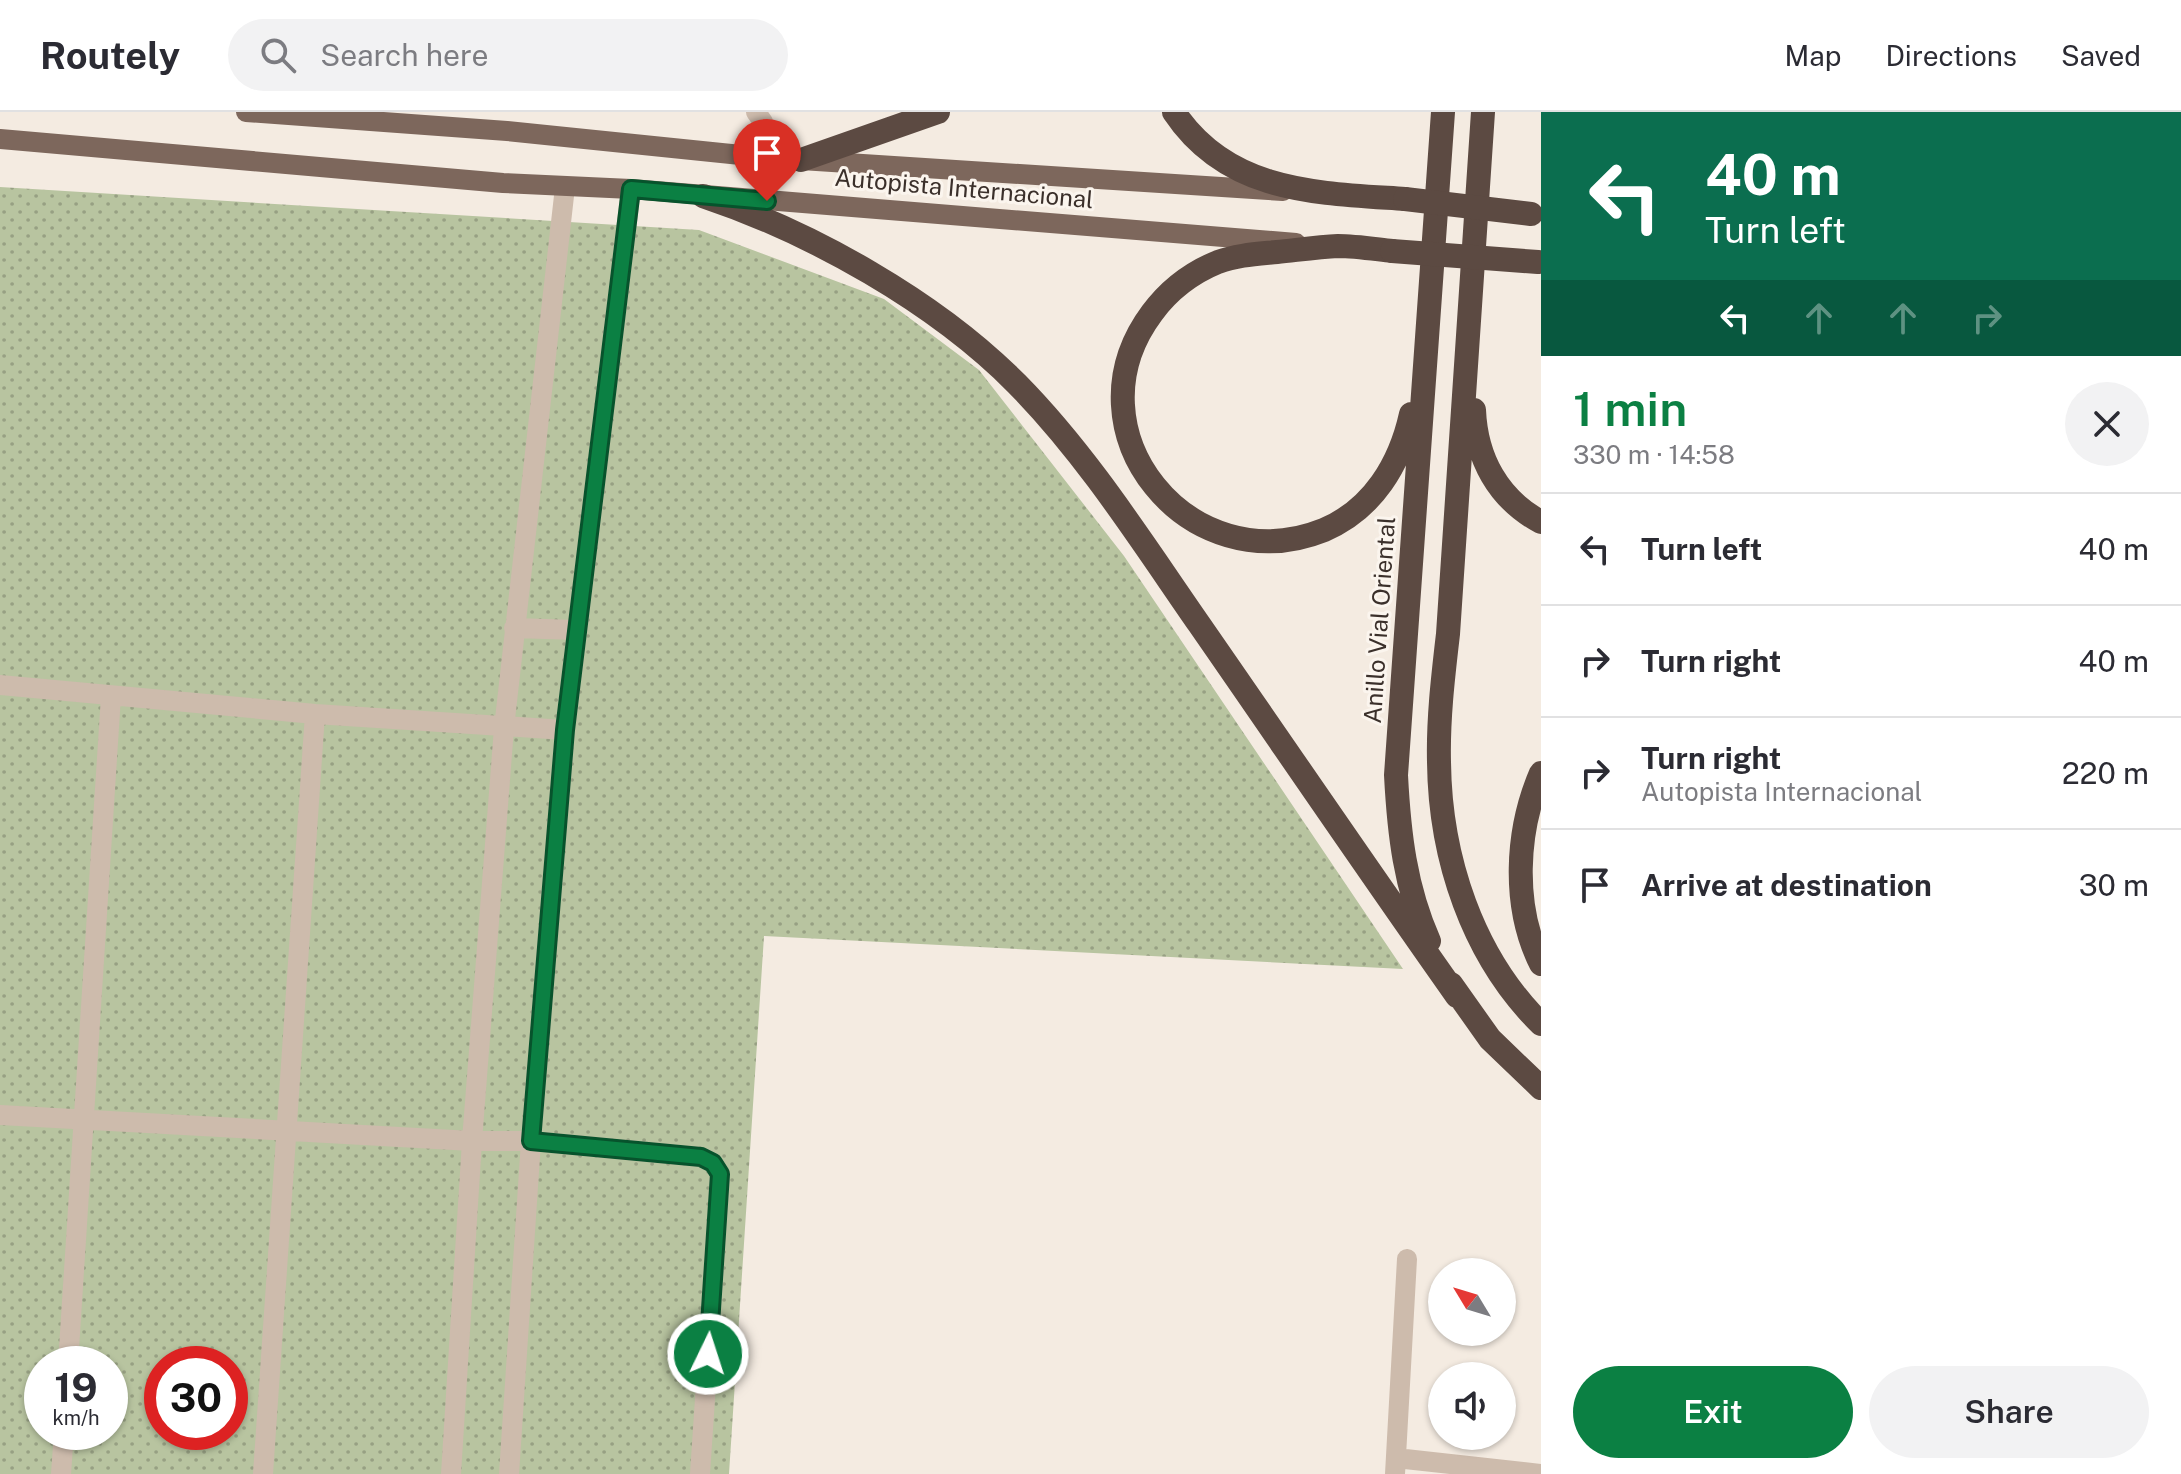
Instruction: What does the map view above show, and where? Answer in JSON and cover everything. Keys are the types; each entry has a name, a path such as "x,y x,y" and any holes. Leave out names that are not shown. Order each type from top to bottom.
{"highway":[{"path":"801,160 938,112"},
{"path":"1174,112 1199,143 1234,169 1276,183 1347,195"},
{"name":"Anillo Vial Oriental","path":"1443,112 1396,775 1399,839 1413,899 1457,996 1490,1039 1541,1088"},
{"path":"1483,112 1448,634 1439,715 1441,803 1454,868 1474,927 1499,973 1541,1024"},
{"name":"Autopista Internacional","path":"1347,195 1536,213"},
{"path":"703,196 751,212 858,267 931,313 992,360 1016,383 1059,431 1123,517 1457,996"},
{"path":"1340,246 1241,256 1218,262 1178,285 1146,320 1128,364 1124,411 1135,456 1146,477 1161,495 1197,524 1241,540 1288,540 1333,526 1370,498 1397,459 1406,437 1427,338"},
{"name":"Autopista Internacional","path":"1340,246 1540,262"},
{"path":"1467,342 1475,427 1487,468 1513,503 1541,522"},
{"path":"1541,773 1528,818 1521,877 1527,928 1541,964"}],"main road":[{"name":"Autopista Internacional","path":"246,112 353,116 770,158 1347,195"},
{"name":"Autopista Internacional","path":"0,139 565,187 631,189 1340,246"}],"street":[{"path":"756,112 763,122 770,158"},
{"path":"451,1474 472,1141 504,728 565,187"},
{"path":"509,1474 531,1141 565,730 631,189"},
{"path":"514,628 577,630"},
{"path":"0,685 315,714 565,730"},
{"path":"69,1346 111,696"},
{"path":"263,1474 315,714"},
{"path":"0,1115 284,1132 531,1141 701,1157 713,1163 720,1174 700,1474"},
{"path":"1407,1259 1396,1466 1541,1474"},
{"path":"61,1474 63,1450"}],"green space":[{"path":"0,187 699,230 884,299 979,370 1124,556 1403,969 764,936 729,1474 0,1474"}],"route":[{"path":"708,1354 720,1174 713,1163 701,1157 531,1141 565,730 631,189 767,201"}]}
